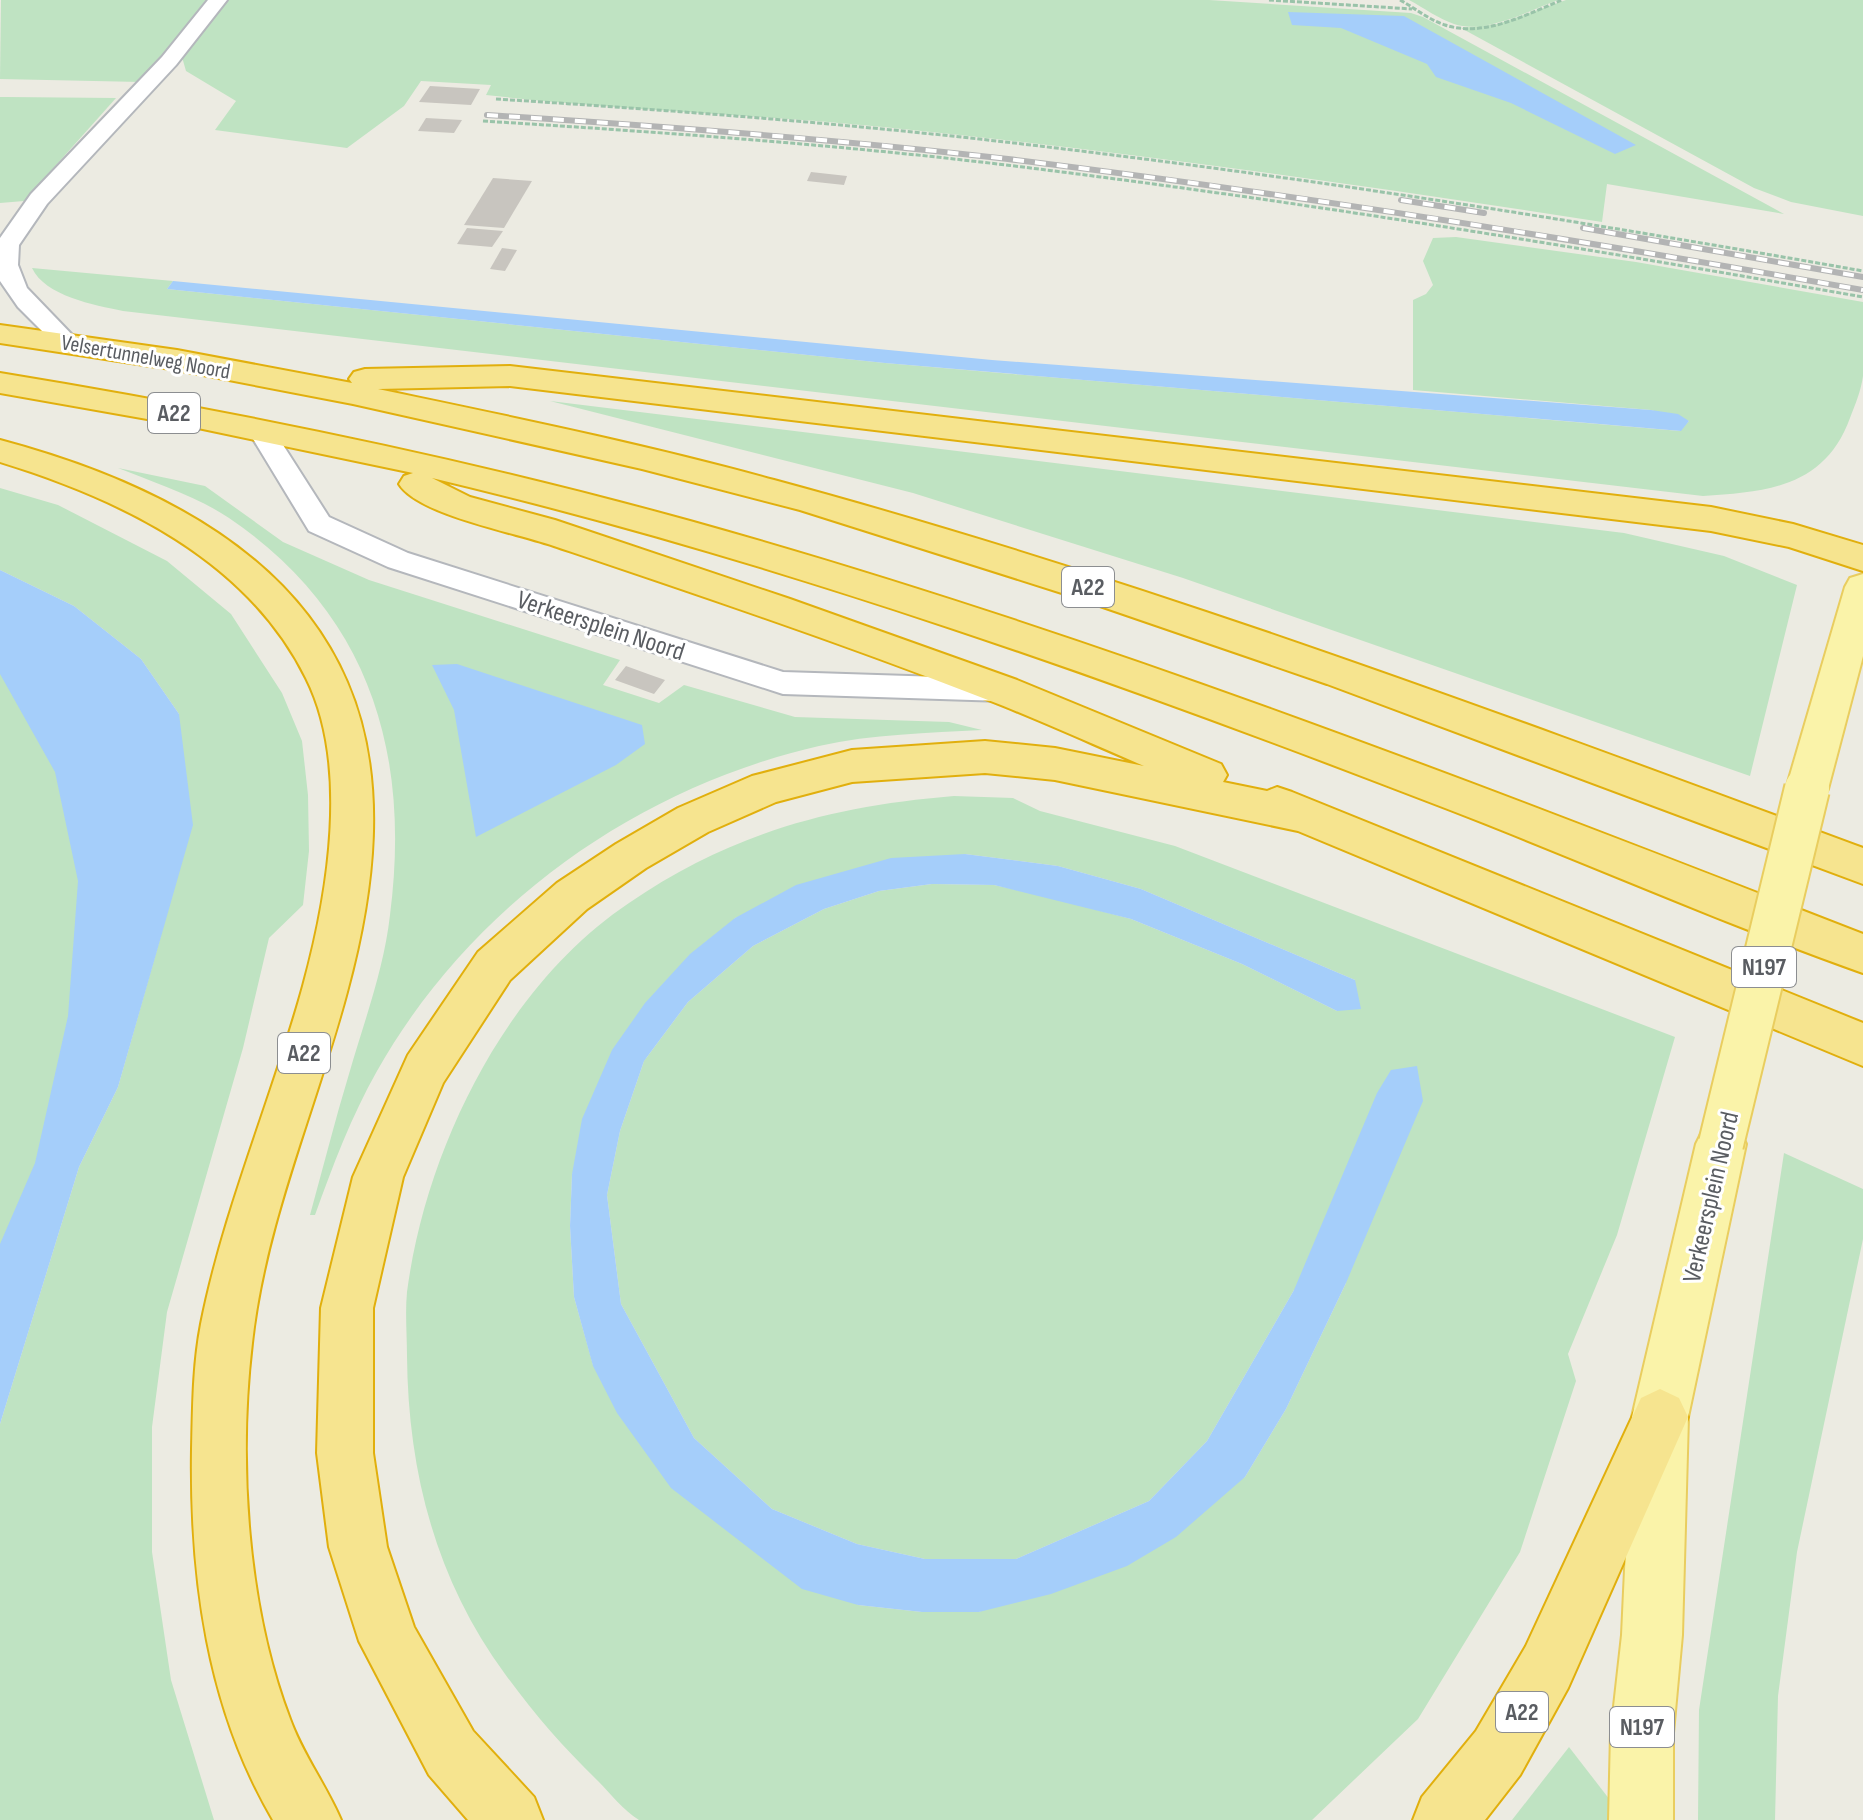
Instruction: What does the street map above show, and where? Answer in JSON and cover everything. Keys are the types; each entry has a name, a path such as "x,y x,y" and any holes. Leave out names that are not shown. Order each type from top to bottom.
{"highway":[{"name":"Velsertunnelweg Noord","path":"0,334 67,342 291,380"},
{"name":"A22","path":"291,380 525,378 1711,519 1793,536 1863,558"},
{"name":"A22","path":"291,380 682,468 808,501 1128,599 1626,776 1863,866"},
{"name":"A22","path":"0,383 260,429 346,448 560,499 782,560 1142,677 1574,840 1863,954"},
{"name":"A22","path":"346,448 458,506 542,529 748,598 1003,690 1863,1045"},
{"name":"A22","path":"0,451 62,468 165,514 241,567 292,623 327,681 349,761 353,855 337,944 246,1240 228,1321 221,1389 219,1489 225,1581 250,1696 287,1786 309,1820"},
{"name":"A22","path":"511,1820 451,1753 389,1641 358,1547 345,1453 347,1308 378,1177 425,1070 494,966 572,896 631,856 693,820 767,788 852,766 985,757 1055,764 1303,815"},
{"name":"A22","path":"1445,1820 1498,1753 1547,1667 1660,1417"}],"main road":[{"name":"Verkeersplein Noord","path":"1641,1820 1642,1733 1652,1635 1660,1417 1721,1144 1807,789 1863,587"}],"lane":[{"path":"67,342 24,299 8,278 6,252 39,199 169,61 218,0"},
{"name":"Verkeersplein Noord","path":"260,429 319,524 398,560 783,683 1003,690"}],"path":[{"path":"1269,0 1417,9"},
{"path":"1400,0 1447,26 1494,24 1562,0"},
{"path":"496,99 882,130 1248,172 1582,222 1863,271"},
{"path":"483,121 846,150 1218,193 1586,248 1863,297"}],"green space":[{"path":"1,0 206,0 141,82 0,79"},
{"path":"227,0 1209,0 1411,13 1784,214 1607,184 1602,222 1333,182 973,136 536,100 486,95 491,85 421,81 404,106 347,148 215,130 236,101 186,71 182,57"},
{"path":"1409,0 1558,0 1507,20 1466,27 1443,19"},
{"path":"1566,0 1863,0 1863,216 1791,202 1754,188 1461,28 1498,24"},
{"path":"0,97 116,98 24,201 0,203"},
{"path":"1456,237 1636,262 1863,302 1862,382 1839,441 1825,459 1791,481 1749,492 1703,496 123,311 59,292 38,278 32,268 173,281 167,289 885,363 1680,431 1689,421 1651,410 1413,390 1413,300 1426,294 1433,285 1423,261 1433,238"},
{"path":"550,401 1624,533 1724,556 1797,585 1750,776 1183,578 913,493"},
{"path":"118,468 205,486 283,542 369,580 620,660 603,685 659,703 684,685 795,717 949,722 982,730 859,739 819,746 751,765 686,791 623,824 564,862 509,907 460,957 415,1011 368,1088 315,1215 310,1215 373,995 387,935 395,855 393,798 385,743 370,691 347,642 316,597 277,556 217,510"},
{"path":"0,488 58,505 167,561 231,614 282,693 302,741 308,795 309,851 303,905 269,938 243,1048 167,1312 152,1427 152,1552 171,1680 214,1820 0,1820 0,1424 79,1167 118,1087 161,935 179,714 141,659 74,606 0,570"},
{"path":"0,610 129,844 0,1337"},
{"path":"954,796 1013,798 1040,811 1175,846 1675,1037 1617,1235 1568,1354 1576,1381 1520,1552 1418,1719 1312,1820 639,1820 622,1807 572,1755 516,1689 481,1638 444,1563 430,1523 413,1441 406,1300 417,1237 432,1182 453,1127 479,1074 510,1024 545,978 585,937 629,903 667,879 744,841 824,816","holes":["965,854 1058,866 1141,889 1355,980 1337,1011 1242,964 1131,919 994,885 932,884 879,891 824,909 753,946 688,1002 644,1061 620,1131 607,1195 621,1304 694,1438 772,1509 857,1544 925,1559 1016,1559 1149,1501 1207,1441 1294,1290 1346,1283 1286,1409 1245,1477 979,1612 922,1612 858,1605 593,1365 574,1297 570,1226 572,1174 735,918"]},
{"path":"1784,1153 1863,1189 1863,1239 1797,1552 1778,1696 1775,1820 1698,1820 1699,1710"},
{"path":"1569,1747 1610,1800 1611,1820 1512,1820"}],"water":[{"path":"1288,12 1404,16 1636,145 1615,154 1511,103 1436,77 1427,64 1341,28 1292,25"},
{"path":"173,281 992,360 1651,410 1678,414 1689,421 1681,431 885,363 167,289"},
{"path":"0,570 74,606 141,659 179,714 193,825 118,1087 79,1167 0,1424 0,1244 35,1163 68,1016 78,881 55,772 0,674"},
{"path":"457,664 642,725 645,744 616,765 476,837 454,710 432,665"},
{"path":"965,854 1058,866 1141,889 1355,980 1361,1009 1337,1011 1242,964 1131,919 994,885 932,884 879,891 824,909 753,946 688,1002 644,1061 620,1131 607,1195 621,1304 694,1438 772,1509 857,1544 925,1559 1016,1559 1149,1501 1207,1441 1294,1290 1377,1093 1391,1070 1417,1066 1423,1101 1346,1283 1286,1409 1245,1477 1176,1537 1127,1566 1051,1594 979,1612 922,1612 858,1605 802,1589 671,1488 617,1413 593,1366 574,1297 570,1226 572,1174 582,1119 612,1050 645,1003 690,954 735,918 796,885 891,858"}],"building":[{"path":"430,86 480,89 471,105 419,102"},
{"path":"426,118 462,120 454,133 418,131"},
{"path":"811,172 847,176 844,185 807,181"},
{"path":"493,178 532,181 504,228 464,225"},
{"path":"467,228 503,231 492,247 457,244"},
{"path":"502,248 517,250 505,271 490,269"},
{"path":"626,666 665,680 654,694 615,680"}],"railway":[{"path":"487,115 683,128 1008,159 1437,219 1863,290"},
{"path":"1401,200 1484,213"},
{"path":"1583,228 1863,277"}]}
